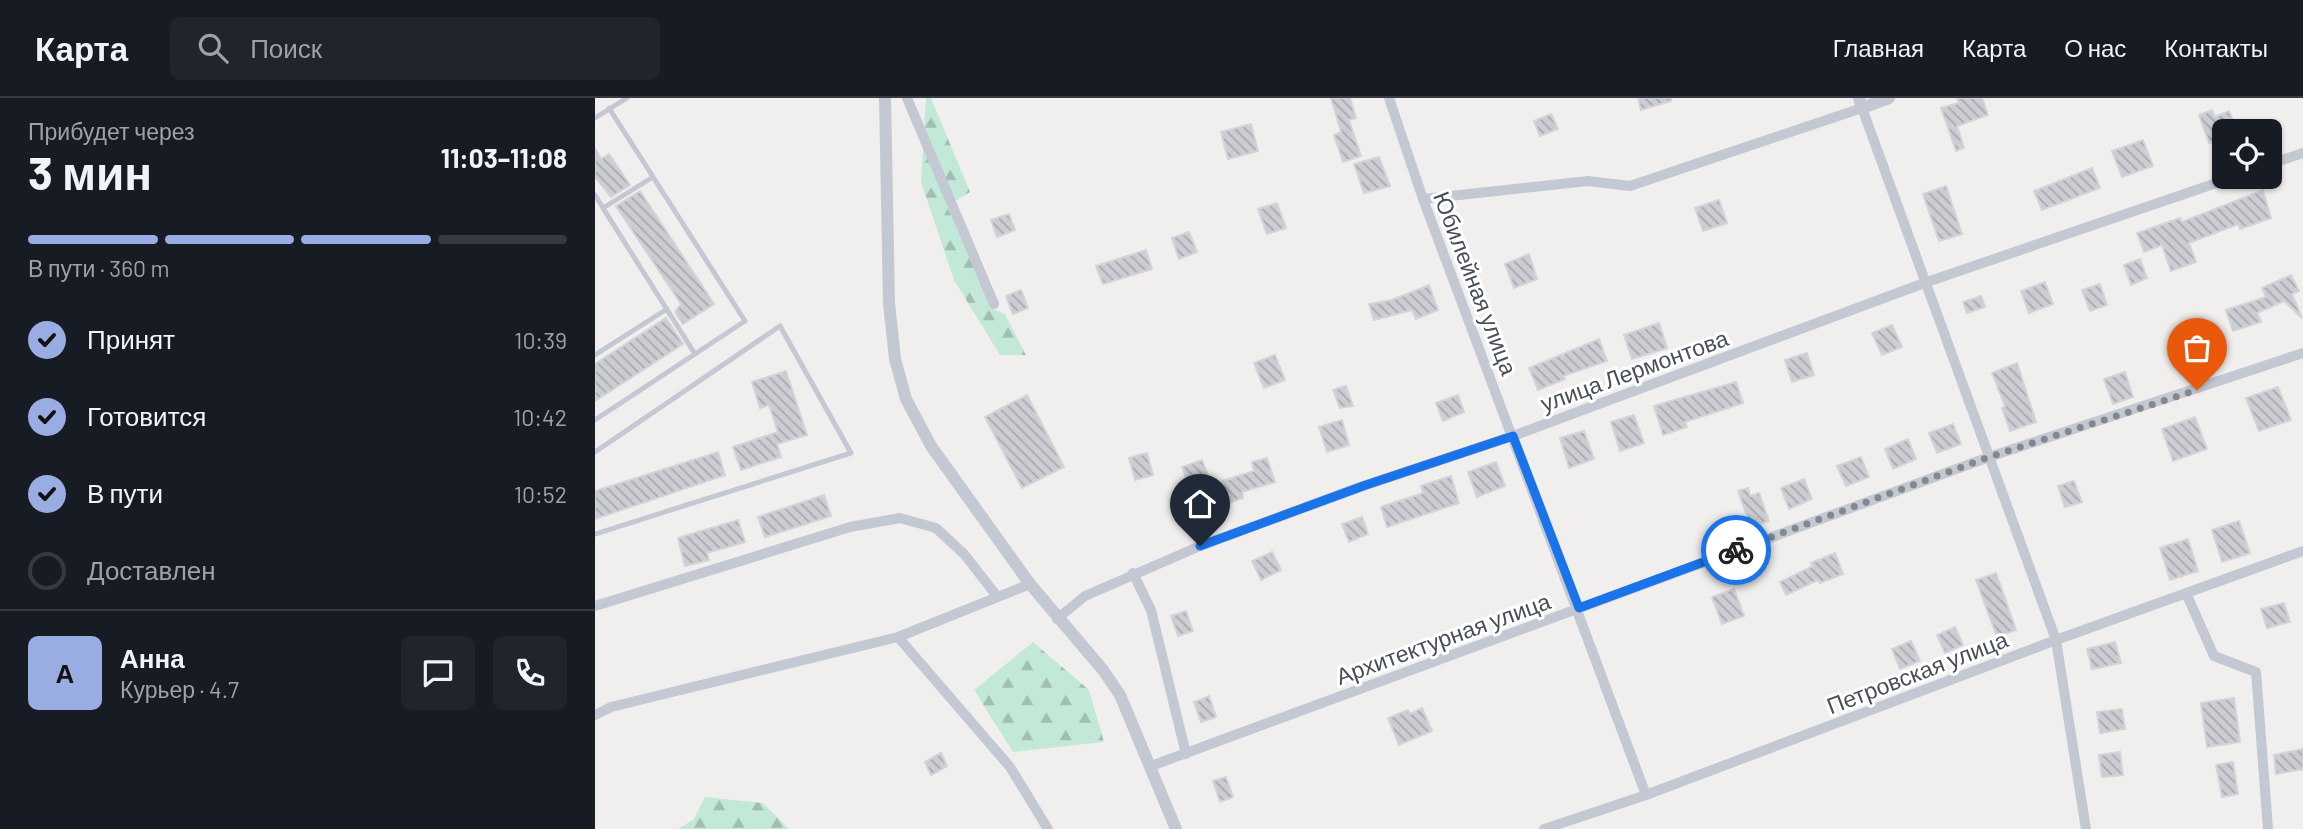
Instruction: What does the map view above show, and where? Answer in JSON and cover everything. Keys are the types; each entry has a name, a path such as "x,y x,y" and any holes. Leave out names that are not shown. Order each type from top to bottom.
{"street":[{"path":"885,98 888,303 895,359 906,399 931,446 1030,584 1103,670 1120,695 1176,829"},
{"path":"907,98 994,304"},
{"name":"Юбилейная улица","path":"1389,98 1423,200 1579,608 1646,795"},
{"path":"1423,200 1588,181 1630,186 1861,103 1889,98"},
{"path":"1861,103 2056,640 2086,829"},
{"path":"2282,160 2303,153"},
{"name":"улица Лермонтова","path":"1057,619 1085,596 1133,573 1363,486 1513,436 1927,282 2212,185"},
{"name":"Архитектурная улица","path":"1151,766 1989,457 2303,353"},
{"path":"595,607 850,527 900,518 936,528 964,554 996,595"},
{"name":"Петровская улица","path":"1544,829 1646,795 2056,640 2303,551"},
{"path":"1133,573 1151,610 1187,754"},
{"path":"595,715 624,704 898,637 996,595 1030,584"},
{"path":"2186,593 2214,656 2256,672 2267,829"},
{"path":"898,637 1010,767 1048,829"}],"lane":[{"path":"595,118 627,98"},
{"path":"595,420 745,321 610,107"},
{"path":"603,208 653,177"},
{"path":"595,195 695,354"},
{"path":"595,355 667,309"},
{"path":"595,452 780,326 851,453 595,534"}],"green space":[{"path":"926,98 931,98 970,192 947,206 991,308 1005,314 1026,355 1000,355 954,280 921,182"},
{"path":"1033,642 1089,690 1104,742 1013,752 974,690"},
{"path":"705,797 763,803 789,829 678,829 694,819"}],"building":[{"path":"1331,98 1350,98 1356,118 1349,120 1361,156 1343,162 1334,135 1341,132"},
{"path":"1638,98 1671,98 1671,101 1641,110"},
{"path":"1957,98 1982,98 1988,115 1957,126 1964,148 1956,151 1941,108 1959,103"},
{"path":"2212,110 2215,117 2229,111 2232,119 2212,119 2212,142 2209,143 2199,115"},
{"path":"1551,114 1558,129 1540,136 1534,121"},
{"path":"1251,124 1258,151 1228,159 1221,132"},
{"path":"2143,140 2153,166 2122,177 2112,151"},
{"path":"595,148 601,159 609,154 630,185 611,197 595,177"},
{"path":"1379,157 1390,186 1364,193 1354,164"},
{"path":"2092,168 2100,188 2042,210 2034,191"},
{"path":"1946,186 1962,234 1939,241 1923,194"},
{"path":"2263,190 2271,218 2240,229 2238,224 2189,243 2196,262 2171,271 2162,245 2144,252 2137,233 2180,218 2182,222"},
{"path":"640,191 714,304 683,324 675,312 681,304 616,206"},
{"path":"1719,200 1727,223 1703,231 1695,208"},
{"path":"1277,203 1286,228 1267,234 1258,209"},
{"path":"1009,214 1015,230 997,237 991,220"},
{"path":"1189,232 1197,252 1179,259 1172,238"},
{"path":"1146,250 1152,269 1103,284 1096,266"},
{"path":"1529,254 1537,279 1514,288 1505,264"},
{"path":"2140,259 2147,278 2131,285 2124,265"},
{"path":"2291,275 2299,291 2292,294 2302,318 2284,301 2257,313 2261,322 2233,331 2226,310 2266,297 2262,288"},
{"path":"2045,282 2053,304 2029,313 2021,291"},
{"path":"2100,284 2107,305 2090,311 2082,290"},
{"path":"1429,285 1438,310 1416,319 1412,310 1374,320 1369,304 1392,300"},
{"path":"1021,290 1028,308 1013,314 1006,296"},
{"path":"1981,296 1985,307 1967,313 1963,302"},
{"path":"666,318 683,344 595,401 595,364"},
{"path":"1659,323 1667,348 1632,359 1624,335"},
{"path":"1892,325 1902,347 1882,355 1872,333"},
{"path":"2218,330 2225,351 2190,364 2182,344"},
{"path":"1599,339 1607,361 1563,376 1565,379 1538,390 1529,368"},
{"path":"1807,353 1814,375 1792,382 1785,360"},
{"path":"1275,355 1285,380 1264,388 1254,363"},
{"path":"2017,363 2036,422 2010,431 2002,408 2005,406 1992,373"},
{"path":"786,371 807,435 777,444 781,457 741,470 733,447 778,432 769,405 760,408 752,382"},
{"path":"2125,372 2133,397 2113,404 2104,379"},
{"path":"1736,382 1743,403 1685,422 1687,427 1663,435 1654,406"},
{"path":"1346,386 1353,406 1340,408 1333,390"},
{"path":"2278,387 2291,420 2259,431 2246,398"},
{"path":"1027,395 1064,467 1022,488 985,417"},
{"path":"1458,395 1464,412 1443,421 1436,403"},
{"path":"1634,415 1644,443 1620,451 1611,422"},
{"path":"2195,417 2207,449 2173,461 2162,429"},
{"path":"1342,420 1349,445 1327,452 1319,427"},
{"path":"1953,424 1961,444 1937,453 1929,433"},
{"path":"1584,431 1594,459 1569,468 1560,438"},
{"path":"1908,439 1916,459 1893,469 1885,449"},
{"path":"718,452 725,475 595,519 595,491"},
{"path":"1147,453 1153,475 1135,480 1129,458"},
{"path":"1861,457 1869,477 1846,486 1837,466"},
{"path":"1267,458 1275,482 1242,492 1243,498 1229,503 1222,481 1254,471 1252,462"},
{"path":"1202,460 1211,483 1191,491 1182,467"},
{"path":"1496,462 1505,486 1477,497 1468,472"},
{"path":"1451,476 1459,503 1387,527 1381,507 1423,493 1421,486"},
{"path":"1804,479 1812,499 1789,509 1781,488"},
{"path":"2074,481 2082,502 2065,507 2058,486"},
{"path":"1748,488 1750,496 1759,493 1769,521 1751,527 1738,491"},
{"path":"824,495 831,516 765,537 758,517"},
{"path":"1362,517 1368,534 1349,542 1342,524"},
{"path":"738,520 745,542 707,553 709,560 685,566 678,538"},
{"path":"2239,521 2250,553 2222,562 2212,530"},
{"path":"2188,539 2198,571 2170,580 2160,548"},
{"path":"1272,552 1281,570 1261,580 1252,561"},
{"path":"1835,553 1843,574 1820,583 1818,580 1786,595 1780,582 1813,566 1811,563"},
{"path":"1996,573 2016,630 1997,637 1976,580"},
{"path":"1734,589 1744,616 1722,624 1712,597"},
{"path":"2284,603 2290,622 2267,628 2261,609"},
{"path":"1186,611 1193,631 1178,636 1171,616"},
{"path":"1955,627 1963,645 1945,653 1937,635"},
{"path":"1911,641 1920,661 1900,669 1892,649"},
{"path":"2115,642 2121,663 2092,669 2087,649"},
{"path":"1209,696 1216,717 1201,722 1194,702"},
{"path":"2234,698 2240,742 2207,747 2201,703"},
{"path":"1422,708 1432,731 1399,745 1388,718 1408,710 1410,714"},
{"path":"2122,709 2125,729 2100,733 2097,712"},
{"path":"2303,749 2303,769 2276,774 2274,755"},
{"path":"2120,752 2123,775 2102,777 2099,755"},
{"path":"941,753 947,766 931,775 925,762"},
{"path":"2233,762 2238,794 2222,797 2216,765"},
{"path":"1226,777 1233,797 1220,802 1213,781"}],"way so far":[{"path":"1736,550 1989,457 2197,390"}],"route":[{"path":"1200,546 1363,486 1513,436 1579,608 1736,550"}]}
